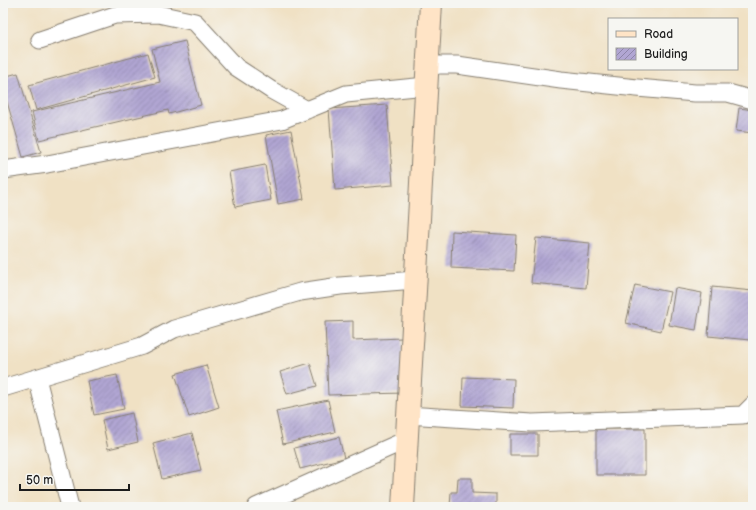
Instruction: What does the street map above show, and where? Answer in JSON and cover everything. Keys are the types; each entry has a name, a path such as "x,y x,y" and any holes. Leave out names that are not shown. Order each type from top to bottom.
{"street":[{"path":"403,507 431,3"},
{"path":"40,40 115,15 158,14 195,22 236,67 271,90 307,110"},
{"path":"3,170 48,164 275,122 346,94 426,77 439,65 457,65 561,80 637,88 695,93 728,93 752,99"},
{"path":"3,388 142,346 174,329 300,292 340,286 415,280"},
{"path":"37,378 70,507"},
{"path":"407,415 532,423 743,415 753,405"},
{"path":"256,507 406,440"}],"building":[{"path":"185,41 201,105 169,114 168,110 39,140 32,112 160,82 152,49"},
{"path":"148,53 155,77 36,110 29,85"},
{"path":"18,73 41,152 23,157 3,88 3,77"},
{"path":"387,105 393,185 335,190 329,109"},
{"path":"739,108 753,110 753,133 736,131"},
{"path":"291,130 304,199 278,204 266,135"},
{"path":"265,165 271,200 235,207 229,172"},
{"path":"452,231 516,235 514,271 451,268"},
{"path":"536,238 590,243 586,288 531,283"},
{"path":"635,285 670,292 661,331 626,323"},
{"path":"712,287 753,291 750,340 708,336"},
{"path":"675,288 702,293 696,330 669,325"},
{"path":"353,321 353,340 402,338 404,393 328,395 325,322"},
{"path":"310,363 317,386 287,394 280,372"},
{"path":"206,365 219,407 189,417 175,374"},
{"path":"117,375 124,409 94,415 87,381"},
{"path":"463,377 514,379 513,408 462,406"},
{"path":"328,400 335,432 283,444 276,411"},
{"path":"132,413 138,442 108,449 102,420"},
{"path":"596,429 645,429 645,475 596,475"},
{"path":"192,433 201,470 162,479 153,443"},
{"path":"510,434 538,434 538,455 510,455"},
{"path":"339,437 344,458 300,469 294,448"},
{"path":"458,478 472,478 472,493 496,494 496,507 450,507 451,492 457,492"}]}
